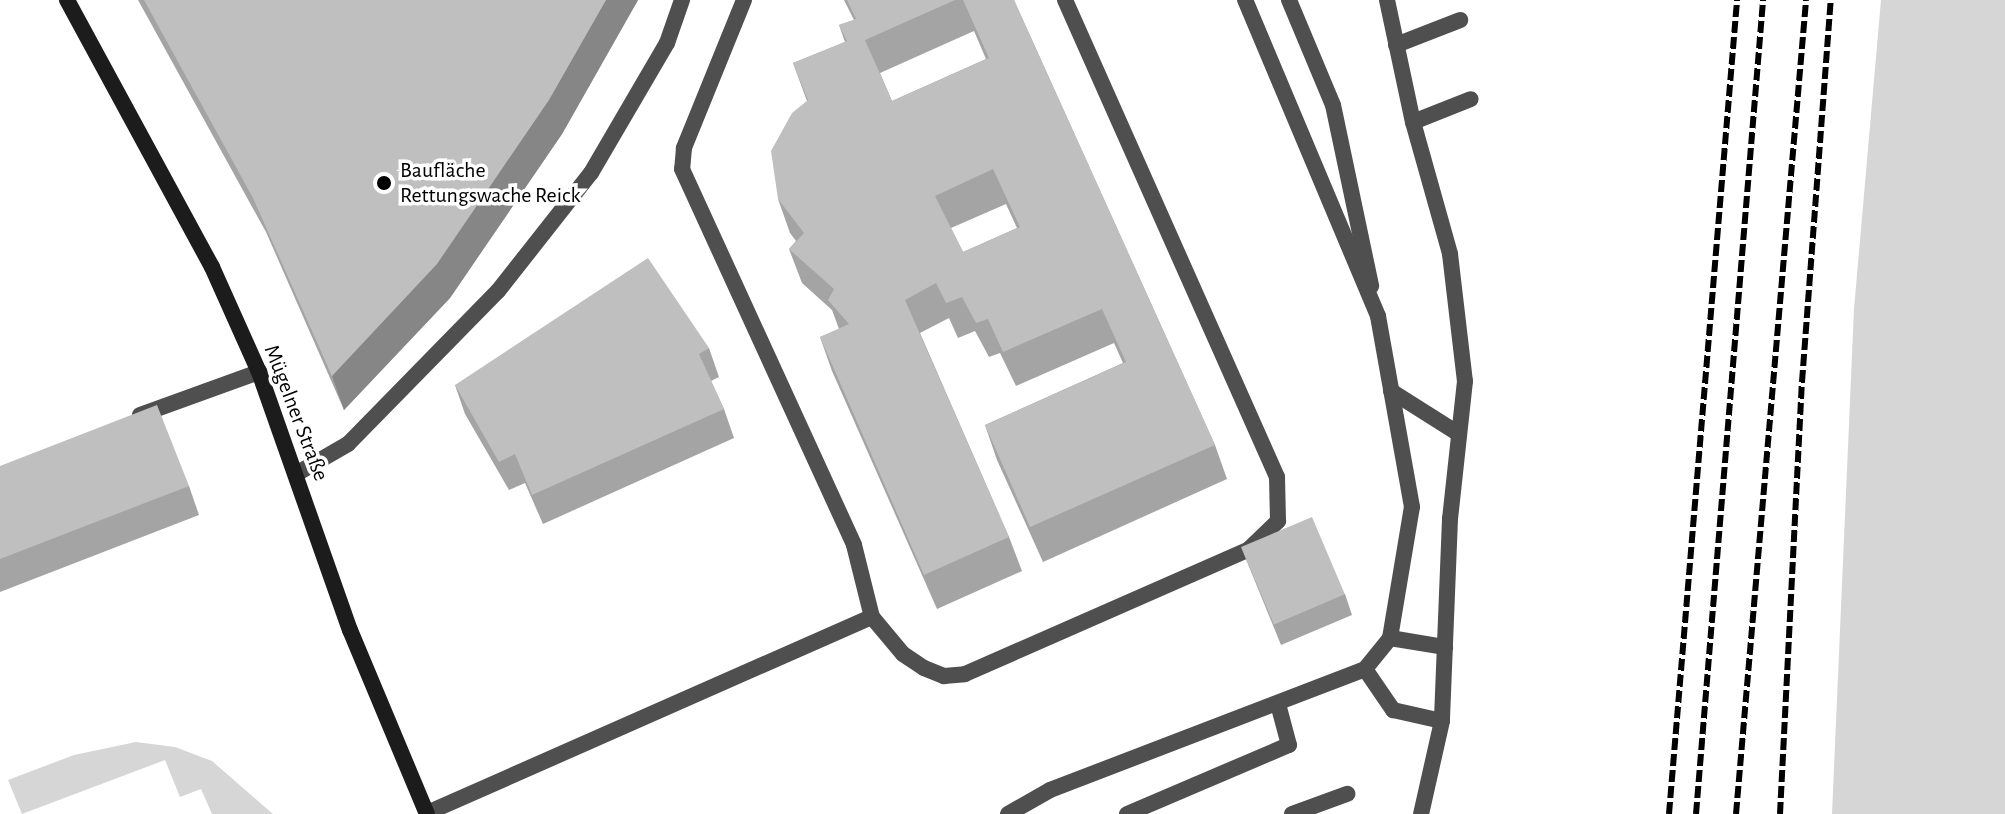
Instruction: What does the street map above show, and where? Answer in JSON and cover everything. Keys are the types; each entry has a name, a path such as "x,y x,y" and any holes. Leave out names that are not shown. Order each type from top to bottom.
{"street":[{"name":"Mügelner Straße","path":"67,0 94,41 212,267 259,372 350,630 427,813"}],"lane":[{"path":"296,474 348,444 498,291 591,173 667,43 682,0"},
{"path":"744,0 684,148 682,169 854,545 872,617 903,654 924,668 944,676 965,674 1248,550 1278,521 1277,477 1065,0"},
{"path":"1245,0 1378,316"},
{"path":"1008,814 1050,790 1365,669 1390,638 1412,507 1378,316 1333,105 1289,0"},
{"path":"1387,0 1413,122 1450,254 1465,381 1459,434 1442,721 1421,814"},
{"path":"1396,45 1460,20"},
{"path":"1413,122 1471,99"},
{"path":"129,419 259,372"},
{"path":"1391,391 1459,434"},
{"path":"427,813 872,617"},
{"path":"1390,638 1445,647"},
{"path":"1365,669 1393,710 1442,721"},
{"path":"1127,814 1289,745 1278,704"},
{"path":"1292,814 1347,794"}],"shaded area":[{"path":"1881,0 2005,0 2005,814 1832,814 1854,309"},
{"path":"136,742 175,747 212,761 273,814 212,814 201,789 180,797 165,760 22,814 8,780 74,755"}],"building":[{"name":"Baufläche Rettungswache Reick","path":"144,0 606,0 549,100 437,264 332,376 253,198"},
{"path":"847,0 955,0 865,40 892,101 989,58 963,0 1014,0 1215,445 1030,527 985,425 1126,362 1102,309 1003,352 988,319 976,323 962,297 946,303 936,283 905,300 1009,537 924,575 820,337 849,324 828,300 834,289 789,249 804,233 778,199 771,151 792,113 808,100 793,63 847,41 839,25 856,19","holes":["993,169 1020,227 963,252 935,196"]},
{"path":"648,258 709,348 699,354 724,409 532,495 515,454 499,462 455,385"},
{"path":"157,405 189,486 0,559 0,466"},
{"path":"1312,517 1345,594 1274,624 1241,547"}],"railway":[{"path":"1669,814 1737,0"},
{"path":"1696,814 1763,0"},
{"path":"1736,814 1806,0"},
{"path":"1780,814 1802,382 1831,0"}],"place":[{"name":"Baufläche Rettungswache Reick","path":"384,183"}]}
